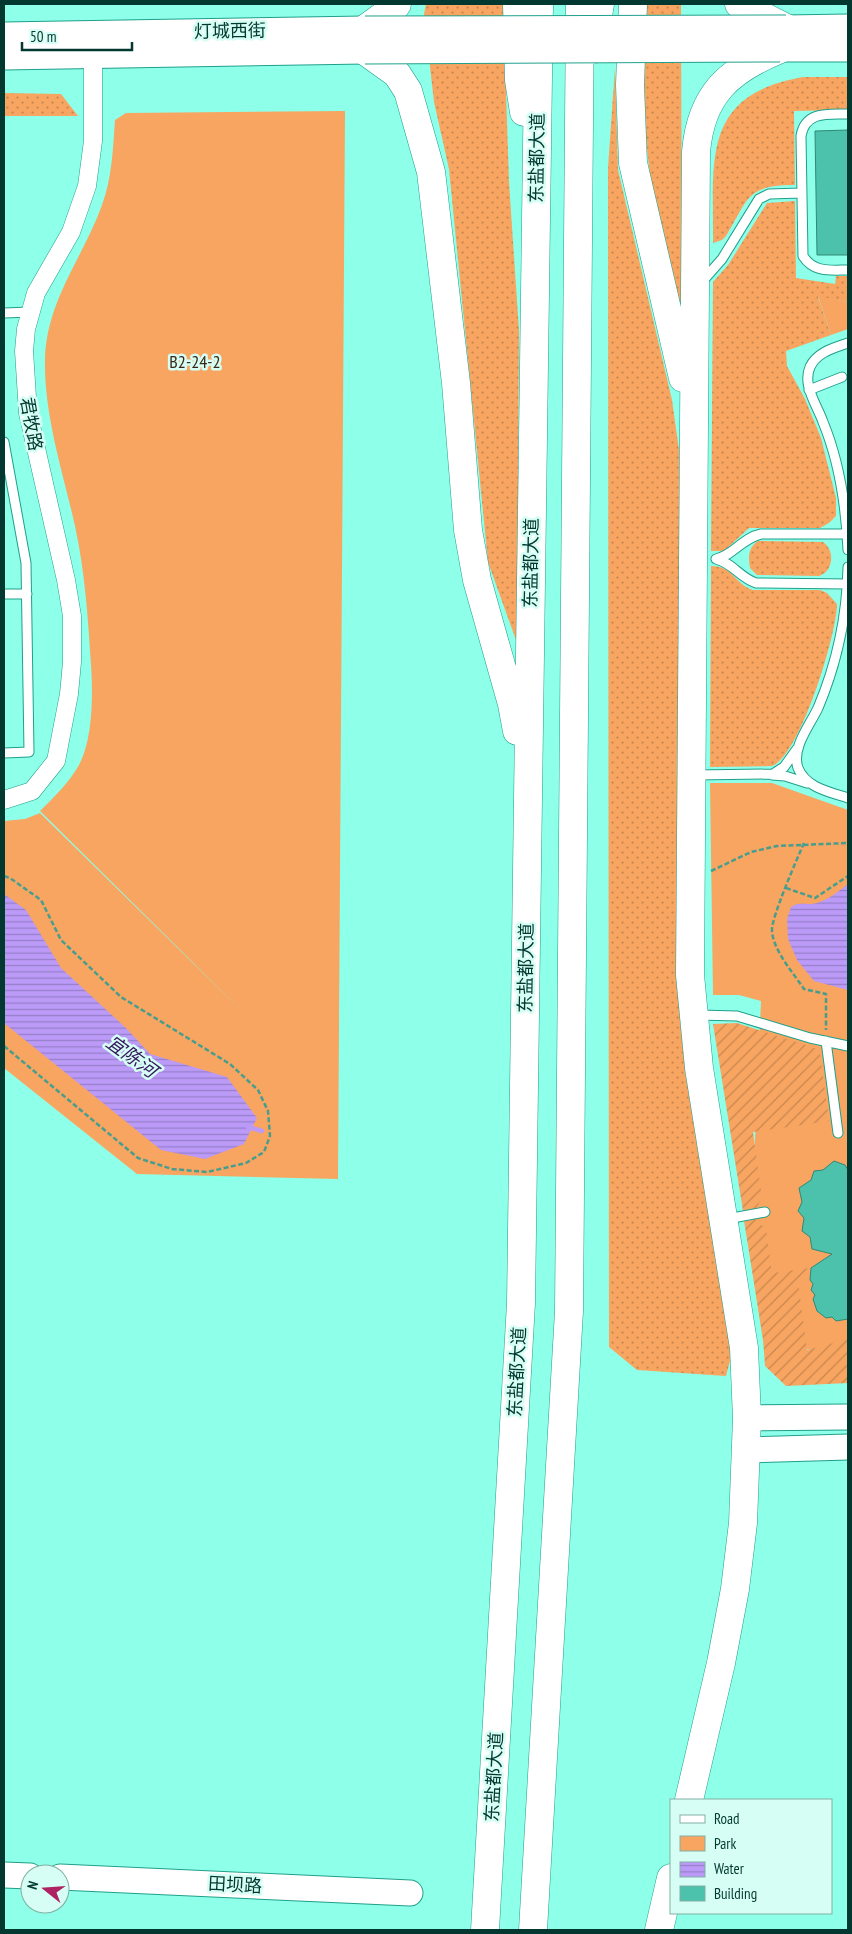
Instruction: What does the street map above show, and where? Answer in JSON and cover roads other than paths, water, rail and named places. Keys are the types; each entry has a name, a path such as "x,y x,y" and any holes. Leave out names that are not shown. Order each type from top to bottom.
{"highway":[{"path":"397,4 365,40 397,74 408,91 431,172 456,383 468,530 481,597 512,704 528,804"},
{"path":"517,4 519,80 536,195"},
{"name":"东盐都大道","path":"485,1930 521,1303 539,4"},
{"path":"533,1930 569,1311 580,4"},
{"path":"578,127 600,4"},
{"path":"633,4 630,86 633,163 693,428"},
{"path":"689,1799 721,1663 735,1589 743,1523 746,1450 744,1348 692,1016 689,881 691,775 704,559 693,428 696,152 698,128 705,111 726,79 783,39 739,4"},
{"path":"659,1930 670,1882"}],"street":[{"path":"783,39 848,26"},
{"name":"灯城西街","path":"4,35 365,40"},
{"path":"365,40 783,39 848,49"},
{"name":"灯城西街","path":"4,57 93,56 365,40"},
{"name":"君牧路","path":"4,800 32,791 56,761 63,735 72,662 72,616 66,580 37,456 25,393 24,351 30,312 46,273 71,232 88,186 93,141 93,56"},
{"path":"746,1418 848,1417"},
{"path":"746,1450 848,1447"},
{"path":"4,1875 20,1876"},
{"name":"田坝路","path":"70,1878 410,1893"}],"lane":[{"path":"848,114 816,115 804,124 801,136 803,256 814,268 848,270"},
{"path":"694,291 722,259 759,199 769,194 801,193"},
{"path":"4,312 30,312"},
{"path":"848,343 823,353 814,362 808,374 810,390 825,425 836,462 845,502 848,550"},
{"path":"810,390 842,378"},
{"path":"4,442 26,563 29,752 4,753"},
{"path":"704,559 730,554 750,537 761,534 848,534"},
{"path":"704,559 730,564 744,577 756,583 848,584"},
{"path":"815,786 804,778 799,769 797,752 818,706 833,665 844,619 848,567"},
{"path":"4,594 27,594"},
{"path":"766,775 784,767 800,745"},
{"path":"691,775 785,776 848,798"},
{"path":"692,1016 736,1016 848,1046"},
{"path":"826,1041 838,1133"},
{"path":"724,1220 765,1212"}],"water":[{"path":"848,884 848,990 814,981 797,960 788,939 787,919 791,907 797,904 821,902"},
{"path":"4,894 26,910 61,968 127,1029 150,1054 227,1077 257,1118 244,1144 205,1159 161,1150 4,1023"}],"waterway":[{"name":"宜陈河","path":"248,1127 262,1131"}],"park label":[{"name":"B2-24-2","path":"195,362"}]}
